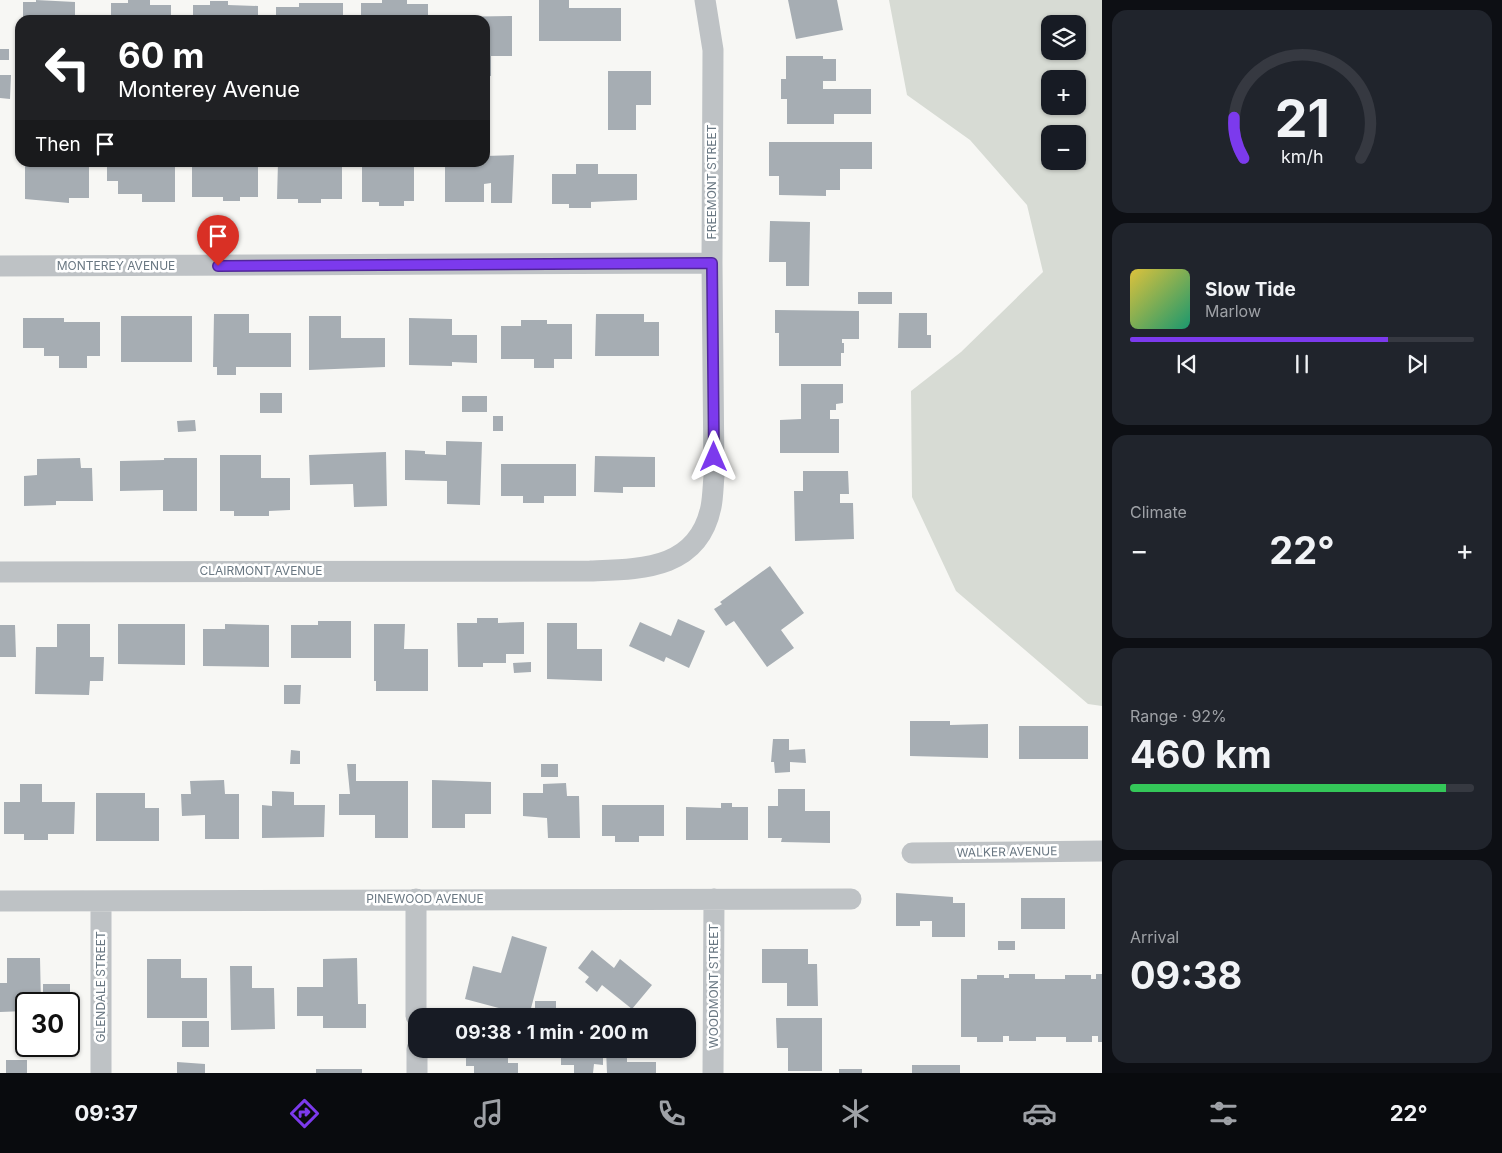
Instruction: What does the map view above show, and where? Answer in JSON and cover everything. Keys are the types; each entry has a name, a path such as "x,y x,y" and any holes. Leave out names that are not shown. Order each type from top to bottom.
{"street":[{"name":"FREEMONT STREET","path":"523,571 635,570 655,566 676,557 691,544 704,527 711,507 714,476 713,50 705,0"},
{"name":"MONTEREY AVENUE","path":"0,266 712,263"},
{"name":"CLAIRMONT AVENUE","path":"0,572 523,571"},
{"name":"WALKER AVENUE","path":"912,853 1102,851"},
{"name":"WOODMONT STREET","path":"713,1073 714,899"},
{"name":"PINEWOOD AVENUE","path":"0,901 851,899"},
{"path":"416,900 416,1008"},
{"name":"GLENDALE STREET","path":"101,901 101,1073"},
{"path":"416,1058 417,1073"}],"shaded area":[{"path":"889,0 1102,0 1102,706 1088,704 956,591 912,497 911,391 961,352 1043,272 1027,205 970,140 907,95"}],"building":[{"path":"36,0 75,2 75,15 23,15 23,2 36,2"},
{"path":"128,0 150,0 150,5 171,5 171,15 111,15 111,3 128,3"},
{"path":"382,0 407,0 407,4 428,4 428,15 361,15 361,3 382,3"},
{"path":"539,0 569,0 569,8 621,8 621,41 539,41"},
{"path":"788,0 837,0 843,30 796,39"},
{"path":"210,1 228,1 228,5 258,6 258,15 193,15 193,5 210,5"},
{"path":"299,3 343,3 343,15 276,15 276,7 299,7"},
{"path":"490,16 512,16 512,56 491,56 491,76 490,76"},
{"path":"0,49 9,49 9,60 0,60"},
{"path":"786,56 823,56 823,59 836,59 836,81 823,81 823,89 871,89 871,114 834,114 834,124 787,124 787,99 781,99 781,79 786,79"},
{"path":"608,71 651,71 651,105 636,105 636,130 608,130"},
{"path":"0,75 11,75 10,99 0,98"},
{"path":"769,142 872,142 872,169 840,169 840,190 826,190 826,196 779,195 779,176 769,176"},
{"path":"514,155 512,203 491,203 491,183 484,184 484,202 445,202 445,167 490,167 490,156"},
{"path":"576,164 598,164 598,174 637,174 637,200 591,202 591,208 569,208 569,204 552,204 552,174 576,174"},
{"path":"25,167 89,167 89,198 69,198 69,203 25,199"},
{"path":"107,167 175,167 175,202 142,202 142,194 118,194 118,181 107,181"},
{"path":"192,167 258,167 258,197 240,197 240,201 223,201 223,197 192,197"},
{"path":"278,167 342,167 342,199 321,199 321,203 298,203 298,199 277,199"},
{"path":"362,167 414,167 414,201 404,201 404,206 379,206 379,202 362,202"},
{"path":"770,221 810,222 809,286 786,286 786,262 769,262"},
{"path":"858,292 892,292 892,304 858,304"},
{"path":"775,310 859,311 859,339 842,339 844,353 841,353 841,366 779,366 779,333 775,333"},
{"path":"899,313 927,313 927,335 931,335 931,348 898,348"},
{"path":"214,314 249,314 249,333 291,333 291,367 236,367 236,375 217,375 217,367 213,367"},
{"path":"596,314 644,314 644,322 659,322 659,356 595,356"},
{"path":"121,316 192,316 192,362 121,362"},
{"path":"309,316 341,316 341,338 385,338 385,367 309,370"},
{"path":"23,318 64,318 64,322 100,322 100,356 87,356 87,368 59,368 59,356 44,356 44,348 23,348"},
{"path":"409,318 452,319 452,335 477,335 477,363 452,362 452,366 409,365"},
{"path":"521,320 547,320 547,324 572,324 572,359 554,359 554,368 534,368 534,359 501,359 501,326 521,326"},
{"path":"801,384 843,384 843,403 836,404 836,410 830,410 830,419 839,419 839,453 780,453 780,420 801,419"},
{"path":"260,393 282,393 282,413 260,413"},
{"path":"462,396 487,396 487,412 462,412"},
{"path":"493,416 503,416 503,431 493,431"},
{"path":"195,420 196,431 178,432 177,421"},
{"path":"446,441 482,442 480,505 447,504 447,481 405,480 405,450 425,451 425,454 446,455"},
{"path":"386,452 387,506 354,507 353,484 310,485 309,455"},
{"path":"220,455 261,455 261,478 290,478 290,510 269,511 269,516 234,516 234,511 220,511"},
{"path":"595,456 655,457 655,487 623,487 623,493 594,492"},
{"path":"80,458 81,468 92,468 93,501 56,501 56,505 24,506 24,476 37,475 37,459"},
{"path":"164,458 197,458 197,511 163,511 163,490 120,491 120,461 164,460"},
{"path":"501,464 576,464 576,496 544,496 544,503 523,503 523,496 501,496"},
{"path":"803,471 848,471 849,494 840,494 840,503 853,503 854,539 795,541 794,491 803,491"},
{"path":"770,566 804,613 781,630 794,648 767,667 734,621 726,626 714,609 722,604 720,602"},
{"path":"477,618 498,618 498,623 524,622 524,654 506,654 506,663 483,663 483,667 458,667 457,623 477,623"},
{"path":"678,619 705,631 689,668 666,657 664,662 629,646 640,622 671,636"},
{"path":"318,621 351,621 351,658 291,658 291,625 318,625"},
{"path":"547,623 577,623 577,649 602,649 602,681 547,679"},
{"path":"57,624 90,624 90,657 104,657 103,681 90,681 89,695 35,694 36,647 57,647"},
{"path":"118,624 185,624 185,665 118,664"},
{"path":"225,624 269,625 269,667 203,666 203,629 225,629"},
{"path":"374,624 405,624 404,649 428,649 428,691 376,691 376,681 374,681"},
{"path":"0,625 15,625 16,657 0,657"},
{"path":"531,662 531,672 514,673 513,663"},
{"path":"284,685 301,685 300,704 284,704"},
{"path":"910,721 950,721 950,725 988,724 988,758 910,756"},
{"path":"1019,726 1088,726 1088,759 1019,759"},
{"path":"773,739 789,739 789,750 805,749 806,763 790,762 790,772 775,773 774,762 771,762"},
{"path":"291,750 300,751 300,764 290,764"},
{"path":"347,764 356,764 356,781 408,781 408,838 375,838 375,815 339,815 339,794 350,794"},
{"path":"541,764 558,764 558,777 541,777"},
{"path":"224,780 225,794 239,794 239,839 205,839 205,815 182,816 181,794 191,794 190,781"},
{"path":"432,780 491,782 491,814 465,814 465,828 432,828"},
{"path":"566,783 567,796 579,796 580,838 548,838 547,818 523,816 523,793 543,793 543,784"},
{"path":"20,784 42,784 42,802 75,802 74,834 48,834 48,840 24,840 24,834 4,834 4,802 20,802"},
{"path":"778,789 805,789 805,811 830,811 830,843 781,842 782,838 768,838 768,806 778,806"},
{"path":"272,791 294,792 294,805 325,805 324,837 262,838 262,805 272,806"},
{"path":"96,793 145,793 145,808 159,808 159,841 96,841"},
{"path":"721,803 732,803 732,807 748,807 748,840 686,840 686,807 721,808"},
{"path":"602,805 664,805 664,836 639,836 639,842 615,842 615,836 602,836"},
{"path":"896,893 953,897 953,903 965,903 965,937 932,937 932,921 920,921 920,926 896,926"},
{"path":"1021,898 1065,898 1065,929 1021,929"},
{"path":"512,936 547,947 531,1008 499,1008 465,999 473,966 501,973"},
{"path":"998,941 1015,941 1015,950 998,950"},
{"path":"762,949 808,949 808,964 817,964 818,1006 787,1006 787,983 762,983"},
{"path":"592,950 614,968 620,959 652,985 633,1008 631,1008 602,985 597,992 585,982 589,977 578,968"},
{"path":"7,958 40,958 41,992 15,992 15,1011 0,1012 0,983 7,983"},
{"path":"357,958 358,1004 366,1004 366,1028 323,1028 323,1016 297,1016 297,987 323,987 323,959"},
{"path":"147,959 181,959 181,978 207,978 207,1018 147,1018"},
{"path":"230,966 252,966 252,988 274,988 275,1029 231,1030"},
{"path":"1009,974 1035,974 1035,979 1065,979 1065,975 1091,975 1091,979 1096,979 1096,974 1102,974 1102,1042 1098,1042 1098,1036 1092,1036 1092,1042 1066,1042 1066,1037 1036,1037 1036,1041 1009,1041 1009,1036 1003,1036 1003,1042 977,1042 977,1037 961,1037 961,979 977,979 977,975 1004,975 1004,978 1009,978"},
{"path":"43,984 70,984 70,992 43,992"},
{"path":"535,1001 556,1001 556,1008 535,1008"},
{"path":"776,1018 822,1018 822,1071 788,1071 788,1048 777,1048"},
{"path":"182,1021 209,1021 209,1047 182,1047"},
{"path":"466,1058 508,1058 508,1063 518,1063 518,1073 474,1073 474,1066 466,1066"},
{"path":"561,1058 603,1058 603,1065 594,1064 593,1073 574,1073 574,1065 561,1065"},
{"path":"606,1058 627,1058 627,1062 656,1062 656,1073 607,1073"},
{"path":"6,1060 27,1060 27,1073 6,1073"},
{"path":"177,1062 205,1064 205,1073 177,1073"},
{"path":"912,1065 960,1065 960,1073 912,1073"},
{"path":"316,1069 362,1069 362,1073 316,1073"},
{"path":"839,1069 862,1069 862,1073 839,1073"}],"route":[{"path":"218,266 712,263 714,457"}]}
